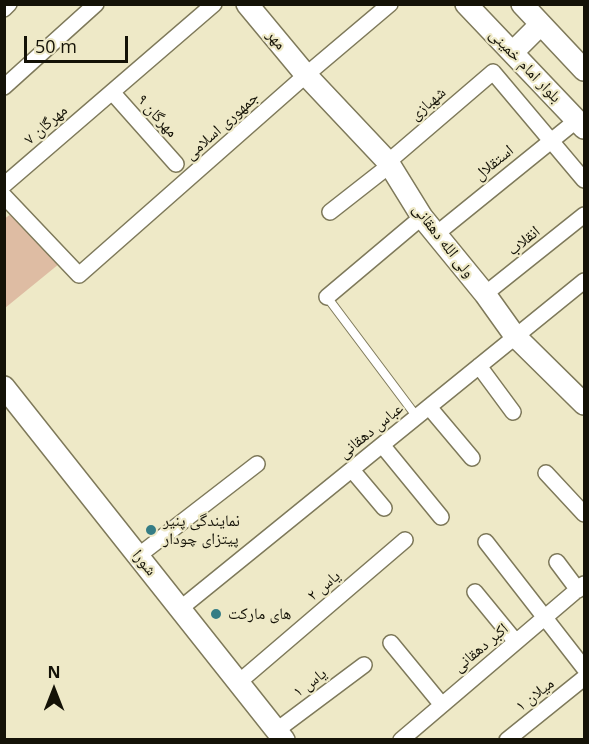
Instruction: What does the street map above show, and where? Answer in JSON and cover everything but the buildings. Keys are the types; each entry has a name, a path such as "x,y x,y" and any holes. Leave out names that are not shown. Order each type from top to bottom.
{"street":[{"path":"4,9 9,4"},
{"path":"4,87 96,4"},
{"name":"مهرگان ۷","path":"4,184 214,4"},
{"name":"مهر","path":"247,4 306,75"},
{"name":"جمهوری اسلامی","path":"4,196 80,275 306,75 390,4"},
{"name":"بلوار امام خمینی","path":"466,4 581,124"},
{"path":"522,4 585,70"},
{"path":"513,52 540,25"},
{"name":"شهبازی","path":"330,212 389,164 493,72 551,140"},
{"name":"ولی الله دهقانی","path":"306,75 389,164 435,235 485,294 515,336 585,404"},
{"name":"مهرگان ۹","path":"111,93 176,164"},
{"name":"استقلال","path":"435,235 551,140 581,124"},
{"path":"551,140 585,180"},
{"name":"انقلاب","path":"485,294 585,215"},
{"path":"327,297 422,216"},
{"name":"عباس دهقانی","path":"181,608 515,336 585,282"},
{"path":"479,366 513,412"},
{"name":"شورا","path":"4,387 281,735"},
{"path":"423,412 472,458"},
{"path":"382,445 441,517"},
{"path":"138,556 257,464"},
{"path":"351,470 384,508"},
{"path":"546,473 585,514"},
{"name":"یاس ۲","path":"239,682 405,540"},
{"path":"486,542 585,668"},
{"path":"557,562 581,587"},
{"name":"اکبر دهقانی","path":"401,740 581,587"},
{"path":"475,592 516,642"},
{"path":"391,643 442,705"},
{"name":"یاس ۱","path":"281,735 364,665"},
{"name":"میلان ۱","path":"507,740 585,678"}],"lane":[{"path":"327,297 423,412"}],"shaded area":[{"path":"11,214 59,264 5,308 4,219"}],"place":[{"name":"نمایندگی پنیر پیتزای چودار","path":"151,530"},
{"name":"های مارکت","path":"216,614"}]}
